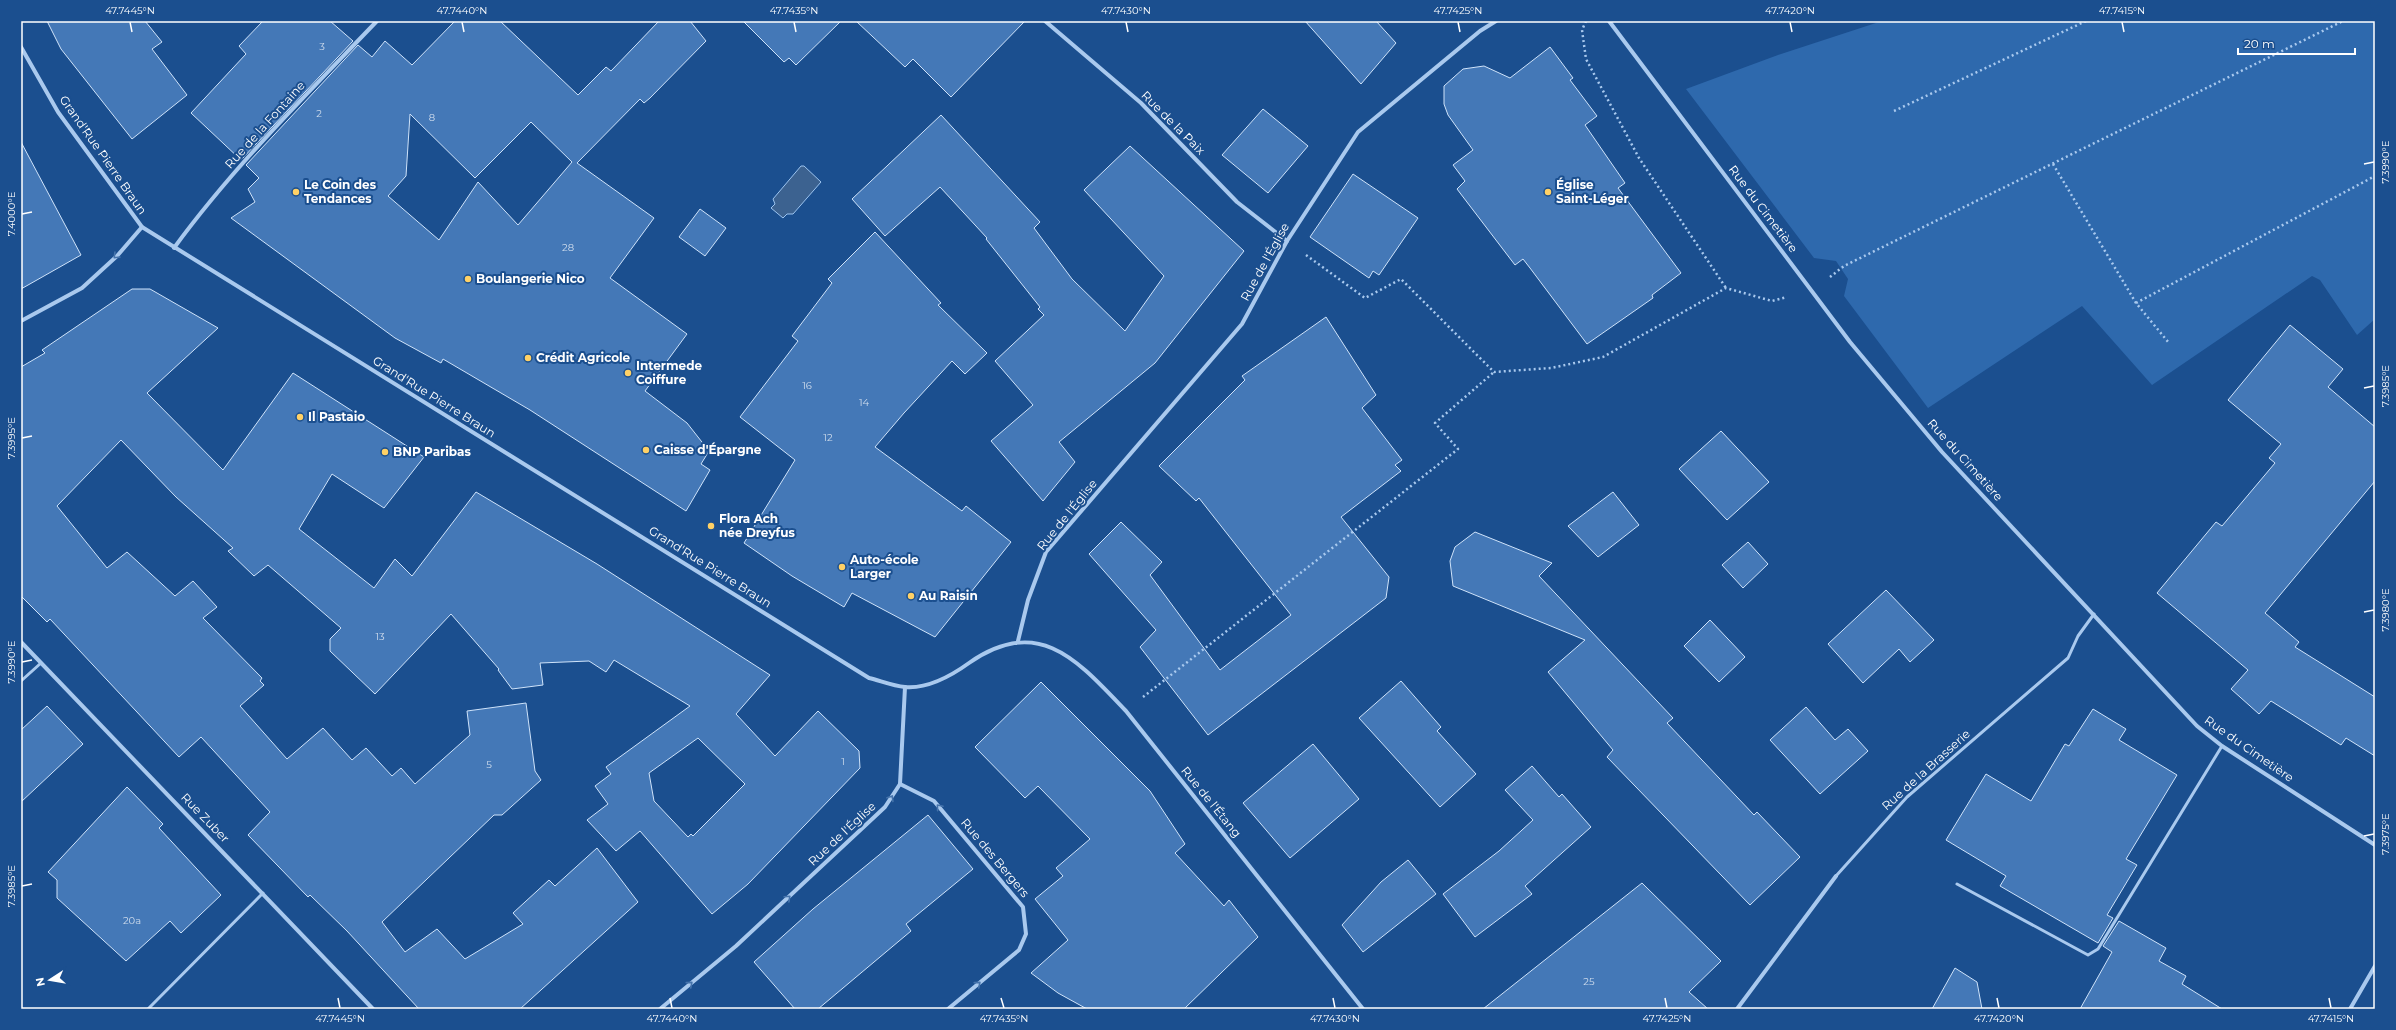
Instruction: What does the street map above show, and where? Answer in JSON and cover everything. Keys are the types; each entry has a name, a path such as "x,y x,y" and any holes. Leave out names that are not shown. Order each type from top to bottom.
{"street":[{"name":"Rue de la Fontaine","path":"174,248 219,191 288,114 376,21"},
{"name":"Rue de la Paix","path":"1045,21 1140,103 1237,202 1287,241"},
{"name":"Rue de l'Église","path":"1018,641 1028,600 1046,552 1242,324 1287,241 1358,132 1480,31 1496,21"},
{"name":"Rue du Cimetière","path":"1610,21 1850,342 1942,452 2197,726 2222,746 2375,845"},
{"name":"Grand'Rue Pierre Braun","path":"21,47 58,112 142,227 869,678 906,687"},
{"path":"21,321 82,288 117,256 142,227"},
{"path":"906,687 931,684 952,675 978,657 999,646 1018,641"},
{"name":"Rue de l'Étang","path":"1018,641 1048,645 1084,667 1126,711 1363,1009"},
{"name":"Rue Zuber","path":"21,642 373,1009"},
{"name":"Rue de l'Église","path":"660,1009 736,946 885,807 900,784 906,687"},
{"name":"Rue des Bergers","path":"900,784 934,801 1023,907 1026,934 1019,950 948,1009"},
{"name":"Rue de la Brasserie","path":"1737,1009 1836,876"},
{"path":"2350,1009 2375,966"}],"lane":[{"name":"Rue de la Brasserie","path":"1836,876 1907,797 2068,658 2078,636 2094,614"},
{"path":"21,681 41,663"},
{"path":"1957,884 2088,955 2098,949 2222,746"},
{"path":"148,1009 263,893"}],"path":[{"path":"1586,21 1582,30 1586,58 1639,158 1726,288 1772,301 1813,291 1844,266 2343,21"},
{"path":"1894,111 2086,21"},
{"path":"2053,164 2136,303 2169,343"},
{"path":"2136,303 2375,176"},
{"path":"1287,241 1365,298 1401,279 1494,372"},
{"path":"1126,711 1458,449 1435,423 1494,372 1551,368 1603,357 1726,288"}],"shaded area":[{"path":"1882,21 2375,21 2375,319 2357,335 2320,280 2312,276 2152,385 2082,306 1928,408 1844,296 1848,279 1836,261 1814,258 1686,89 1778,55"},
{"path":"801,166 804,166 821,182 793,214 787,214 783,218 771,208 775,204 773,199"}],"building":[{"path":"47,21 145,21 162,42 152,49 187,95 132,139 61,49"},
{"path":"263,21 330,21 353,41 241,160 191,113 246,54 239,46"},
{"path":"455,21 500,21 578,95 606,67 611,71 659,21 690,21 706,41 650,98 644,103 640,99 577,163 654,218 610,278 687,334 645,391 687,423 709,451 701,464 710,470 686,511 530,410 443,359 441,363 395,338 231,218 255,202 248,189 259,178 246,165 358,45 372,57 385,41 412,65","holes":["410,114 475,178 531,122 572,162 518,225 478,182 439,240 388,196 406,176"]},
{"path":"743,21 841,21 796,65 789,58 784,62"},
{"path":"856,21 1025,21 951,97 913,59 905,67"},
{"path":"1305,21 1376,21 1396,43 1361,84"},
{"name":"Église Saint-Léger","path":"1550,47 1573,78 1570,80 1597,116 1585,125 1625,183 1618,188 1681,273 1652,295 1653,298 1587,344 1523,259 1515,265 1457,189 1465,181 1453,165 1473,150 1448,115 1444,104 1444,86 1463,69 1484,66 1510,78"},
{"path":"1263,109 1308,146 1268,193 1222,155"},
{"path":"941,115 1040,222 1034,228 1072,279 1125,331 1164,276 1084,190 1130,146 1244,251 1155,363 1059,442 1075,462 1043,501 991,441 1033,405 995,361 1044,315 1038,309 1040,307 986,239 987,238 940,187 885,236 852,199"},
{"path":"21,142 81,255 21,289"},
{"path":"1353,174 1418,218 1379,275 1373,271 1369,278 1310,237"},
{"path":"700,209 726,228 705,256 679,237"},
{"path":"875,232 941,303 938,305 987,353 965,374 952,361 875,447 962,511 966,506 1011,542 935,637 852,593 844,607 792,576 744,543 795,460 740,417 798,341 792,336 832,283 828,279"},
{"path":"132,289 150,289 218,328 147,393 223,470 293,373 424,457 384,508 332,474 299,529 374,588 395,559 412,576 476,492 597,564 770,675 736,714 775,756 818,711 859,751 860,768 748,884 712,914 640,831 616,851 587,820 608,804 595,786 611,774 606,767 690,706 614,660 606,672 589,661 540,663 543,685 512,689 498,670 499,669 451,614 375,694 330,651 330,639 341,628 268,565 254,576 228,551 233,548 176,497 121,440 57,506 107,568 127,552 175,596 193,581 217,607 203,618 262,678 260,681 264,685 240,706 287,759 323,728 352,760 366,748 392,776 401,768 415,784 470,735 467,711 526,703 535,771 541,780 502,815 494,815 382,922 405,952 437,929 465,959 523,924 513,913 549,880 555,886 597,848 638,902 520,1009 419,1009 347,931 310,895 308,897 248,835 270,812 201,737 179,757 50,619 47,622 21,596 21,367 45,353 42,350","holes":["698,738 745,784 693,836 691,834 688,837 654,801 649,773"]},
{"path":"1326,317 1376,395 1362,408 1402,460 1395,465 1401,471 1341,517 1389,577 1386,598 1208,735 1140,647 1156,630 1089,554 1121,522 1162,562 1150,575 1220,670 1291,615 1199,498 1196,501 1159,466 1245,380 1242,376"},
{"path":"2290,325 2343,369 2328,387 2375,427 2375,481 2265,613 2299,642 2295,647 2375,697 2375,756 2346,738 2341,745 2271,701 2259,714 2231,689 2248,670 2157,593 2216,522 2222,526 2275,463 2269,458 2281,444 2228,400"},
{"path":"1721,431 1769,482 1727,520 1679,469"},
{"path":"1613,492 1639,525 1598,557 1568,526"},
{"path":"1475,532 1552,563 1539,576 1673,718 1667,723 1754,815 1757,812 1800,857 1750,905 1607,757 1613,750 1548,672 1585,640 1453,586 1450,561 1455,547"},
{"path":"1748,542 1768,564 1743,588 1722,565"},
{"path":"1886,590 1934,640 1910,662 1899,649 1863,683 1828,644"},
{"path":"1710,620 1745,657 1719,682 1684,646"},
{"path":"1401,681 1441,727 1437,731 1476,774 1440,807 1359,718"},
{"path":"1041,682 1150,791 1185,844 1175,853 1224,906 1229,900 1258,937 1184,1009 1087,1009 1058,993 1031,973 1068,940 1035,899 1063,876 1056,868 1090,839 1038,786 1025,798 975,747"},
{"path":"47,706 83,744 21,802 21,730"},
{"path":"1806,707 1835,740 1848,729 1868,751 1820,794 1770,740"},
{"path":"2093,709 2126,729 2119,740 2177,775 2126,859 2137,865 2107,915 2113,918 2098,943 2000,886 2006,876 1946,840 1986,774 2031,801 2065,744 2069,746"},
{"path":"1313,744 1359,799 1290,858 1243,803"},
{"path":"1532,766 1559,797 1562,794 1591,827 1525,886 1532,894 1475,937 1443,894 1499,851 1533,820 1505,790"},
{"path":"127,787 163,824 159,828 221,895 181,933 170,921 126,961 57,898 57,880 48,872"},
{"path":"928,815 973,869 906,924 911,931 818,1009 795,1009 754,962 813,909"},
{"path":"1408,860 1436,894 1363,952 1342,925 1381,882"},
{"path":"1642,883 1721,961 1689,992 1708,1009 1483,1009"},
{"path":"2119,921 2166,948 2159,961 2186,976 2182,984 2222,1009 2080,1009 2112,952 2103,946"},
{"path":"1955,968 1977,982 1982,1009 1932,1009"}],"place":[{"name":"Le Coin des Tendances","path":"296,192"},
{"name":"Église Saint-Léger","path":"1548,192"},
{"name":"Boulangerie Nico","path":"468,279"},
{"name":"Crédit Agricole","path":"528,358"},
{"name":"Intermede Coiffure","path":"628,373"},
{"name":"Il Pastaio","path":"300,417"},
{"name":"Caisse d'Épargne","path":"646,450"},
{"name":"BNP Paribas","path":"385,452"},
{"name":"Flora Ach née Dreyfus","path":"711,526"},
{"name":"Auto-école Larger","path":"842,567"},
{"name":"Au Raisin","path":"911,596"}]}
